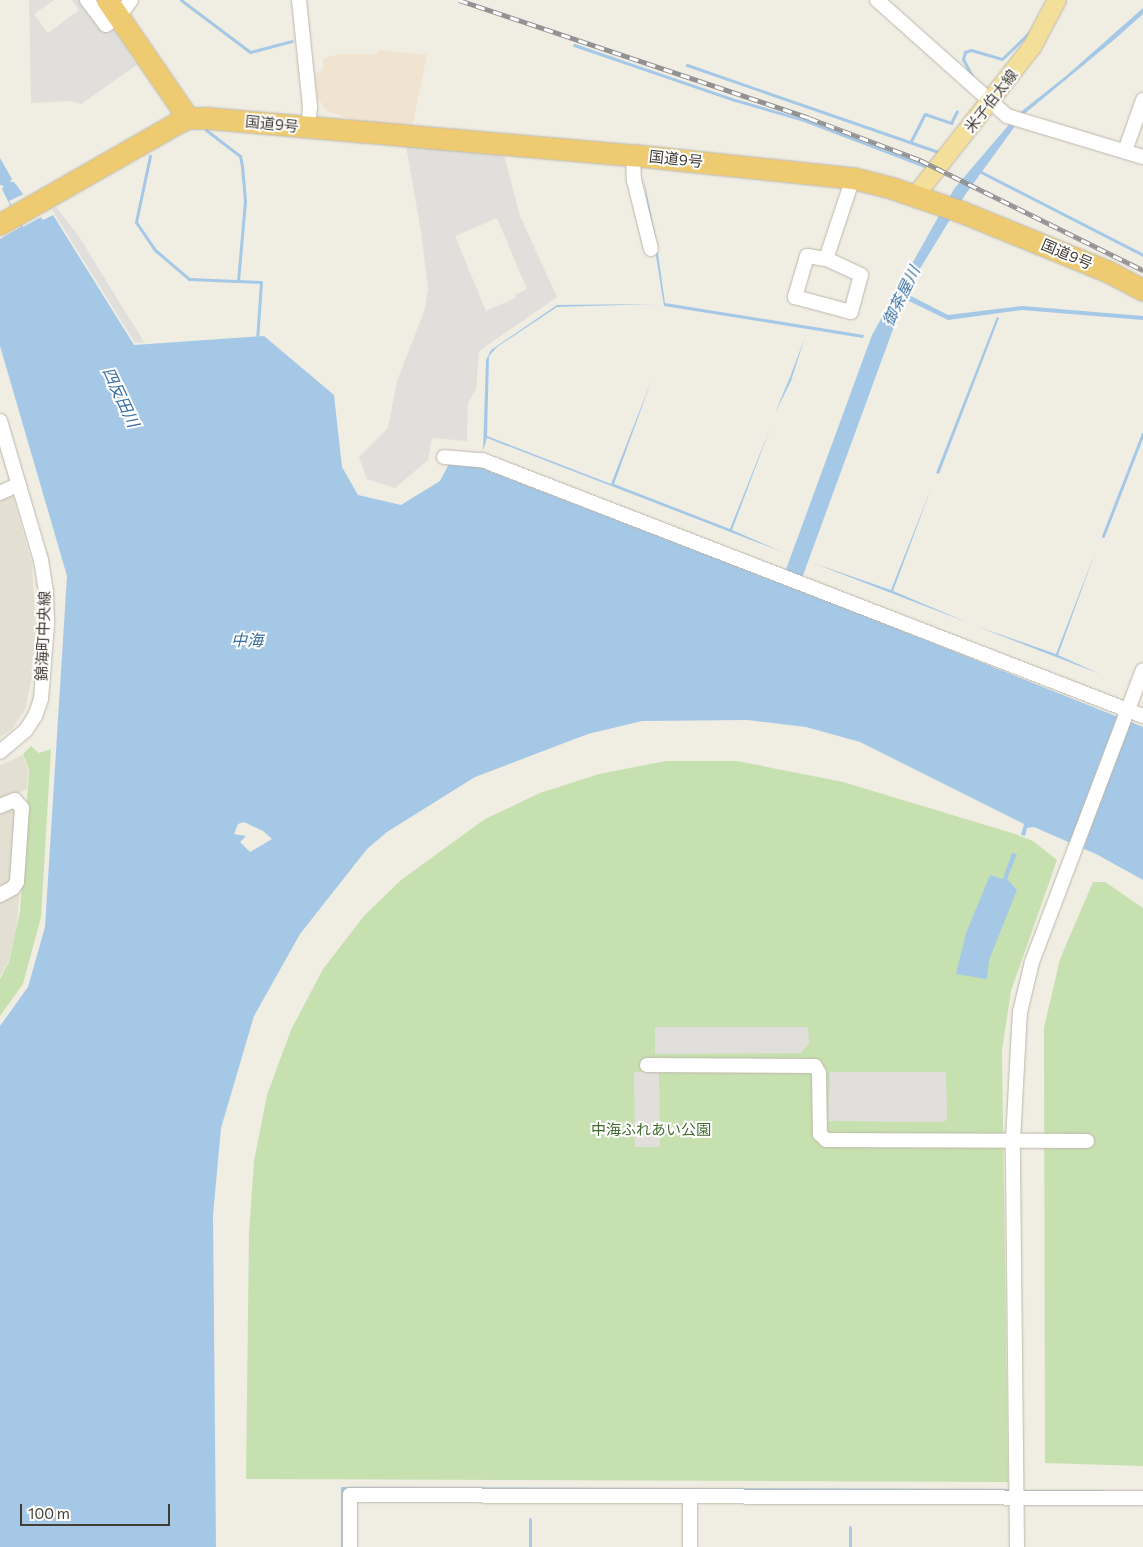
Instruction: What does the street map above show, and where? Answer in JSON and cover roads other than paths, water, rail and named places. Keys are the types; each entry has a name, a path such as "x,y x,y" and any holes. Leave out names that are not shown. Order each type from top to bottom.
{"highway":[{"path":"7,220 188,118 122,4"},
{"name":"国道9号","path":"188,118 633,155 853,178 942,204 1092,264 1143,290"}],"main road":[{"name":"米子伯太線","path":"916,195 991,102 1032,47 1056,0"}],"street":[{"path":"87,0 106,25 122,4"},
{"path":"299,0 310,107 308,128"},
{"path":"877,0 1008,116 1143,157"},
{"path":"1125,151 1143,100"},
{"path":"633,155 634,180 651,249"},
{"path":"826,259 853,178"},
{"path":"807,256 826,259 861,275 851,312 795,297 807,256"},
{"name":"錦海町中央線","path":"0,421 41,560 46,594 47,624 41,699 35,716 26,730 0,752"},
{"path":"444,457 482,460 802,583 1128,712 1143,716"},
{"path":"0,493 19,484"},
{"path":"1017,1547 1014,1140 1016,1042 1025,984 1143,670"},
{"path":"0,806 15,800 22,811 17,882 13,888 0,895"},
{"path":"647,1065 815,1066 819,1073 820,1134 826,1140 1087,1141"},
{"path":"350,1547 350,1495 1143,1498"},
{"path":"690,1497 690,1547"}],"water":[{"name":"中海","path":"1143,8 1143,14 1115,39 1023,115 965,195 910,285 909,295 948,315 1022,306 1143,316 1143,320 1022,310 948,320 907,300 903,302 798,589 1143,727 1143,880 1098,855 1034,827 1027,828 1025,836 1021,835 1024,824 860,742 806,727 747,720 642,721 588,734 475,777 387,832 367,849 300,934 254,1016 221,1128 213,1215 216,1547 0,1547 0,1026 28,987 45,927 67,576 0,346 0,239 21,227 2,189 4,186 0,185 0,158 12,179 10,182 14,182 43,220 53,215 134,345 264,336 334,395 342,467 358,495 401,505 440,481 449,464 488,466 487,470 781,583 872,335 954,189 1018,114 1066,76","holes":["244,822 263,831 272,839 250,852 240,842 246,836 234,834 238,824"]},
{"path":"643,175 656,239 665,303 864,335 863,338 664,306"},
{"path":"656,304 557,307 497,347 489,356 487,436 611,484 652,379 614,484 730,529 771,426 732,530 785,553 487,438 483,451 486,360 491,350 557,305"},
{"path":"997,317 999,318 939,474 936,473"},
{"path":"805,337 791,381 775,413 790,377"},
{"path":"932,486 893,591 969,623 813,563 891,590"},
{"path":"1096,550 1058,655 1100,674 976,626 1056,654"},
{"path":"1012,853 1017,854 1007,879 1017,890 989,960 987,979 956,974 966,933 990,875 1003,879"}],"waterway":[{"path":"181,0 250,52 292,41"},
{"path":"972,76 963,59 965,52 971,50 1002,59 1035,27"},
{"path":"574,45 735,100 804,120 927,167"},
{"path":"687,65 938,152"},
{"path":"911,141 925,114 951,123 957,111"},
{"path":"206,130 240,156 245,201 238,281"},
{"path":"150,156 136,222 155,250 189,279 261,282 257,340"},
{"path":"979,171 1143,255"},
{"path":"1103,536 1143,433"},
{"path":"342,1547 342,1488 1009,1490"},
{"path":"1024,1491 1102,1491"},
{"path":"530,1519 530,1547"},
{"path":"850,1527 850,1547"}],"railway":[{"path":"459,0 809,118 920,160 1143,270"}],"water label":[{"name":"御茶屋川","path":"901,296"},
{"name":"四反田川","path":"121,397"}],"park label":[{"name":"中海ふれあい公園","path":"651,1130"}]}
